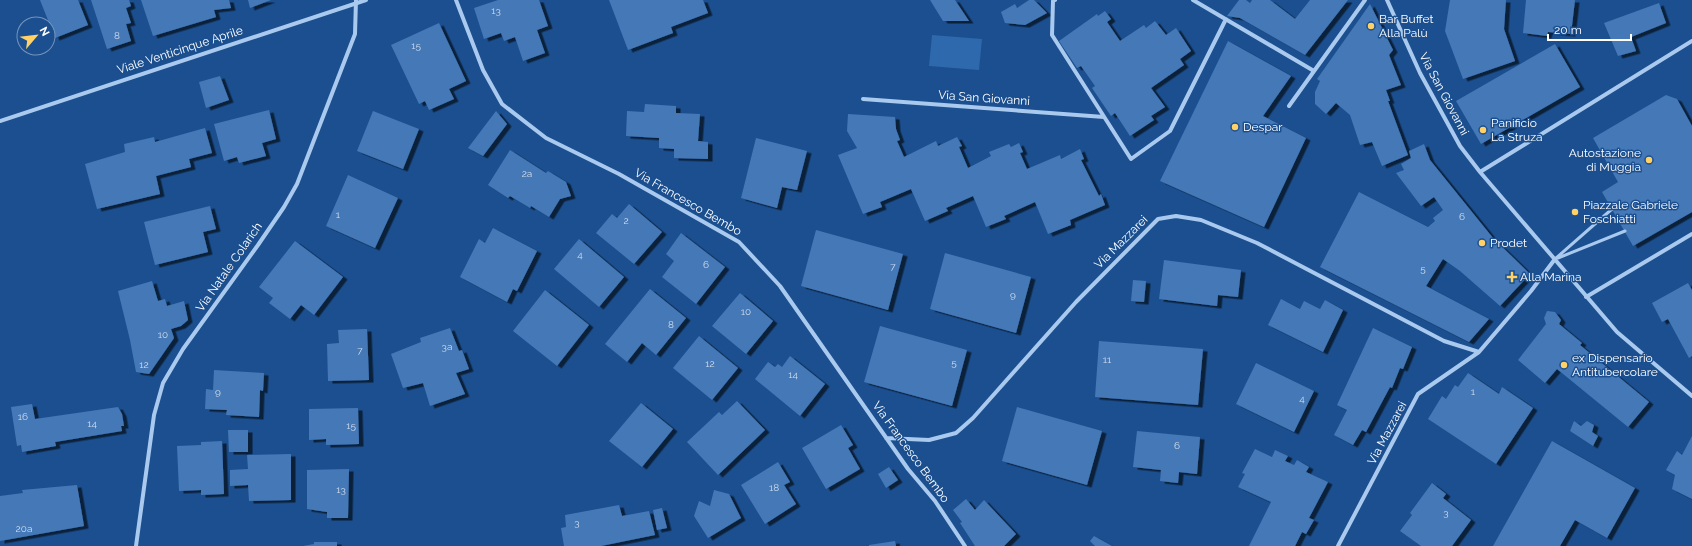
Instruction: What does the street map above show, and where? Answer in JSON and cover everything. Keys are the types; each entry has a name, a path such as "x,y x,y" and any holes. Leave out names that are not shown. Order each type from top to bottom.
{"street":[{"name":"Viale Venticinque Aprile","path":"0,121 356,1 366,0"},
{"name":"Via Francesco Bembo","path":"456,0 483,70 502,104 546,138 620,174 739,242 780,286 796,307 886,438 908,469 935,501 965,546"},
{"path":"1055,0 1053,1 1052,36 1131,159 1170,131 1226,19"},
{"path":"1193,0 1314,71"},
{"path":"1290,106 1366,0"},
{"name":"Via San Giovanni","path":"1387,0 1420,73 1460,146 1480,172"},
{"name":"Via Natale Colarich","path":"136,546 154,415 164,383 183,349 258,245 284,207 297,184 355,34 356,1"},
{"path":"1692,41 1480,172 1617,332 1692,396"},
{"name":"Via San Giovanni","path":"863,99 1104,117"},
{"name":"Via Mazzarei","path":"886,438 929,440 956,433 978,412 1076,302 1152,225 1158,220 1176,216 1201,220 1257,243 1444,341 1479,352"},
{"path":"1586,297 1692,234"},
{"name":"Via Mazzarei","path":"1338,546 1418,394 1479,352 1531,291 1555,259"}],"lane":[{"path":"1555,259 1612,209"},
{"path":"1555,259 1625,231"}],"shaded area":[{"path":"932,35 982,39 979,70 929,66"}],"building":[{"path":"40,0 78,0 88,25 56,38 56,16 46,16"},
{"path":"91,0 129,0 131,6 126,8 131,23 126,24 131,41 107,49"},
{"path":"141,0 229,0 231,8 214,10 216,17 153,36"},
{"path":"248,0 271,0 250,8"},
{"path":"498,0 539,0 548,26 537,30 545,53 523,61 515,37 504,41 501,33 484,39 474,8"},
{"path":"609,0 703,0 708,13 671,27 673,33 628,50"},
{"path":"930,0 955,0 969,21 943,21"},
{"path":"1029,0 1034,0 1047,13 1025,25 1005,23 1001,12 1015,4 1017,8"},
{"path":"1239,0 1246,0 1250,3 1252,0 1270,0 1295,19 1310,0 1348,0 1305,55 1240,18 1227,16"},
{"path":"1450,0 1506,0 1504,29 1515,61 1463,79 1445,31"},
{"path":"1526,0 1575,0 1571,34 1548,32 1547,36 1523,33"},
{"path":"1659,3 1666,23 1631,37 1636,51 1618,56 1604,23"},
{"path":"1370,4 1393,50 1389,55 1401,85 1386,90 1390,101 1388,101 1408,155 1382,166 1372,142 1360,145 1350,115 1336,103 1326,114 1315,104 1315,92 1320,81 1317,79"},
{"path":"1105,11 1111,19 1107,22 1120,41 1144,25 1146,28 1155,21 1166,35 1176,28 1191,51 1180,59 1184,65 1151,88 1165,107 1151,116 1154,120 1130,136 1115,113 1111,116 1092,88 1095,86 1081,66 1077,68 1059,41 1097,14 1098,16"},
{"path":"439,23 466,81 449,89 454,99 429,110 425,101 419,104 391,45"},
{"name":"Despar","path":"1228,41 1291,76 1263,116 1306,138 1264,227 1160,181"},
{"path":"1555,44 1580,87 1481,144 1456,101"},
{"path":"220,76 229,100 206,108 199,82"},
{"name":"Autostazione di Muggia","path":"1666,95 1677,99 1692,126 1692,212 1633,246 1602,192 1618,182 1593,138"},
{"path":"645,104 676,106 676,113 700,114 698,141 708,142 708,159 674,158 674,149 659,148 659,138 626,136 627,111 644,112"},
{"path":"269,110 276,139 262,143 266,156 239,163 237,157 224,161 214,124"},
{"path":"373,111 419,129 403,169 357,151"},
{"path":"496,111 507,124 483,156 468,148"},
{"path":"848,114 895,117 896,129 900,140 897,141 904,157 936,141 938,146 957,137 962,146 959,147 968,168 991,156 989,152 1009,144 1011,147 1019,143 1023,152 1020,153 1027,169 1060,155 1061,159 1080,149 1084,159 1081,160 1099,196 1101,194 1105,205 1070,220 1071,225 1048,234 1035,202 1004,216 1006,219 986,227 973,196 946,208 948,211 925,221 911,189 880,202 882,207 863,214 838,155 857,148 847,131"},
{"path":"205,128 212,153 189,159 191,167 156,176 160,194 97,209 85,164 125,152 124,144 154,137 155,142"},
{"path":"756,138 807,151 797,190 782,187 777,208 741,198"},
{"path":"1424,144 1430,160 1493,238 1530,274 1500,306 1460,271 1443,259 1426,286 1489,319 1469,342 1320,267 1359,192 1428,227 1435,221 1433,218 1443,210 1434,197 1421,206 1396,173 1404,170 1401,164 1411,158 1409,151"},
{"path":"510,150 546,173 548,171 566,182 571,196 560,199 549,217 510,196 508,198 488,185"},
{"path":"348,175 398,198 375,248 326,226"},
{"path":"629,204 662,232 634,264 596,233 612,214 617,218"},
{"path":"210,206 216,229 203,232 208,252 155,265 144,222"},
{"path":"493,228 537,251 517,291 513,289 507,302 460,277 479,239 485,243"},
{"path":"816,230 903,254 888,310 801,286"},
{"path":"681,233 725,267 696,304 662,277 674,261 666,254"},
{"path":"579,239 624,277 599,307 554,269"},
{"path":"295,241 343,277 314,315 301,305 290,319 269,303 273,298 259,287"},
{"path":"945,253 1031,277 1016,333 930,309"},
{"path":"1164,260 1241,270 1238,297 1218,295 1217,306 1159,299"},
{"path":"1133,280 1146,281 1144,302 1131,301"},
{"path":"152,281 158,301 165,299 167,306 184,301 188,320 181,326 171,329 174,338 149,374 136,372 118,291"},
{"path":"1688,283 1692,290 1692,356 1689,358 1668,319 1662,322 1652,303"},
{"path":"650,289 686,318 656,355 642,343 627,362 605,344"},
{"path":"545,290 589,325 557,366 513,331"},
{"path":"740,293 773,321 746,354 712,326"},
{"path":"1281,299 1300,309 1304,301 1320,309 1325,300 1343,310 1323,352 1268,325"},
{"name":"ex Dispensario Antitubercolare","path":"1547,311 1555,312 1561,320 1559,324 1582,343 1580,345 1649,402 1628,427 1557,369 1545,383 1518,360 1546,324 1544,318"},
{"path":"880,326 967,350 952,406 864,382"},
{"path":"450,328 459,351 462,350 469,369 456,373 465,394 430,406 423,383 403,388 391,354 421,342 420,338"},
{"path":"1373,328 1412,347 1403,369 1400,368 1392,388 1390,387 1366,432 1362,430 1353,445 1334,435 1347,410 1337,405"},
{"path":"367,329 369,380 328,381 327,344 339,343 338,330"},
{"path":"699,336 738,368 712,400 673,368"},
{"path":"1099,341 1203,349 1198,405 1095,397"},
{"path":"790,356 825,384 800,416 755,379 768,362 775,367 778,364 782,367"},
{"path":"1256,363 1314,391 1294,432 1236,404"},
{"path":"214,370 264,373 263,391 260,390 259,417 226,415 227,410 205,409 206,389 213,390"},
{"path":"1468,373 1499,394 1502,387 1533,408 1496,464 1428,419 1442,396 1446,399 1455,385 1458,387"},
{"path":"737,401 765,430 718,475 687,442 719,412 722,415"},
{"path":"641,403 673,429 642,467 609,441"},
{"path":"32,404 35,419 118,407 122,414 124,426 121,426 122,431 55,442 56,446 22,452 21,445 17,446 11,407"},
{"path":"1017,407 1102,431 1087,485 1002,461"},
{"path":"358,408 359,444 326,445 326,439 309,440 309,409"},
{"path":"1574,421 1581,426 1587,421 1594,425 1592,432 1598,436 1593,446 1570,431"},
{"path":"841,425 853,445 848,448 860,469 826,489 802,448"},
{"path":"228,430 248,430 248,452 229,452"},
{"path":"1137,431 1200,437 1197,474 1179,472 1178,483 1160,481 1161,470 1133,467"},
{"path":"1692,436 1692,499 1672,489 1675,475 1666,470 1677,451 1682,455"},
{"path":"222,441 224,494 201,495 201,490 179,491 177,446 201,445 201,442"},
{"path":"1552,441 1635,488 1607,538 1575,520 1560,546 1493,546"},
{"path":"1255,449 1272,457 1275,450 1288,456 1285,461 1294,465 1297,460 1309,467 1306,472 1328,482 1309,518 1314,520 1306,534 1302,532 1295,546 1249,546 1271,502 1238,487 1245,474 1242,473"},
{"path":"291,454 291,500 249,501 248,485 230,486 230,470 248,469 247,455"},
{"path":"778,462 790,482 784,485 796,504 765,524 741,485"},
{"path":"889,467 898,480 886,488 878,474"},
{"path":"349,469 348,518 327,518 327,512 307,509 307,470"},
{"path":"1432,483 1446,494 1443,498 1471,520 1452,546 1421,546 1400,531 1412,515 1410,513"},
{"path":"77,485 84,526 0,541 0,496 23,493 22,490"},
{"path":"714,490 729,494 741,518 708,538 694,516 699,501 710,506"},
{"path":"966,499 975,510 984,500 1016,534 1004,546 975,546 960,523 962,522 953,510"},
{"path":"619,505 622,516 649,511 655,535 601,546 564,546 561,528 566,527 565,515"},
{"path":"662,508 667,528 657,530 653,510"},
{"path":"1094,536 1112,546 1095,546 1090,541"},
{"path":"895,541 896,546 869,546 869,545"},
{"path":"314,542 337,542 337,546 303,546 314,544"}],"place":[{"name":"Bar Buffet Alla Palù","path":"1371,26"},
{"name":"Despar","path":"1235,127"},
{"name":"Panificio La Struza","path":"1483,130"},
{"name":"Autostazione di Muggia","path":"1649,160"},
{"name":"Piazzale Gabriele Foschiatti","path":"1575,212"},
{"name":"Prodet","path":"1482,243"},
{"name":"Alla Marina","path":"1512,277"},
{"name":"ex Dispensario Antitubercolare","path":"1564,365"}]}
